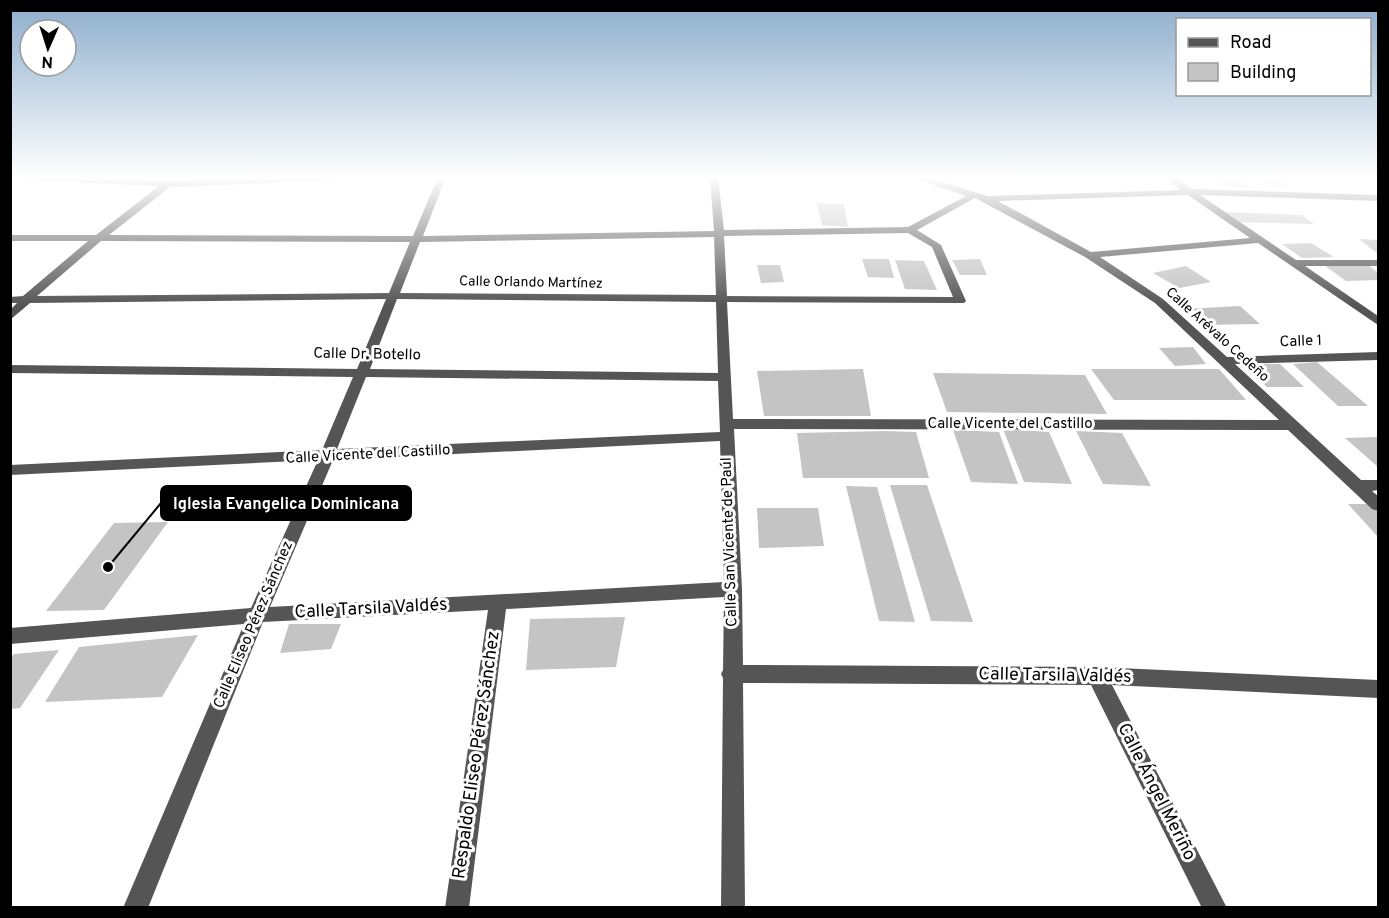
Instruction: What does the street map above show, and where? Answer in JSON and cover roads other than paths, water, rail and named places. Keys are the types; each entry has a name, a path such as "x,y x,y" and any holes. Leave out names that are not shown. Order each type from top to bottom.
{"street":[{"path":"10,317 26,300 122,220"},
{"name":"Calle Eliseo Pérez Sánchez","path":"135,908 257,615 327,457 423,220"},
{"name":"Calle San Vicente de Paúl","path":"718,220 733,589 731,674 733,908"},
{"path":"10,238 414,239 719,234 910,230 929,220"},
{"name":"Calle Arévalo Cedeño","path":"1025,220 1089,255 1159,301 1378,504"},
{"path":"1231,220 1378,321"},
{"name":"Calle Orlando Martínez","path":"10,300 392,296 721,301 960,301 936,245 910,230"},
{"path":"1089,255 1261,240"},
{"path":"1293,263 1378,263"},
{"name":"Calle 1","path":"1224,361 1378,356"},
{"name":"Calle Dr. Botello","path":"10,369 360,371 724,377"},
{"name":"Calle Vicente del Castillo","path":"10,471 327,457 726,430 1294,425"},
{"path":"1357,486 1378,485"},
{"name":"Calle Tarsila Valdés","path":"11,637 257,615 733,589"},
{"name":"Respaldo Eliseo Pérez Sánchez","path":"457,908 498,602"},
{"name":"Calle Tarsila Valdés","path":"731,674 1097,676 1378,689"},
{"name":"Calle Ángel Meriño","path":"1097,676 1215,908"}],"place":[{"name":"Iglesia Evangelica Dominicana","path":"108,567"}]}
